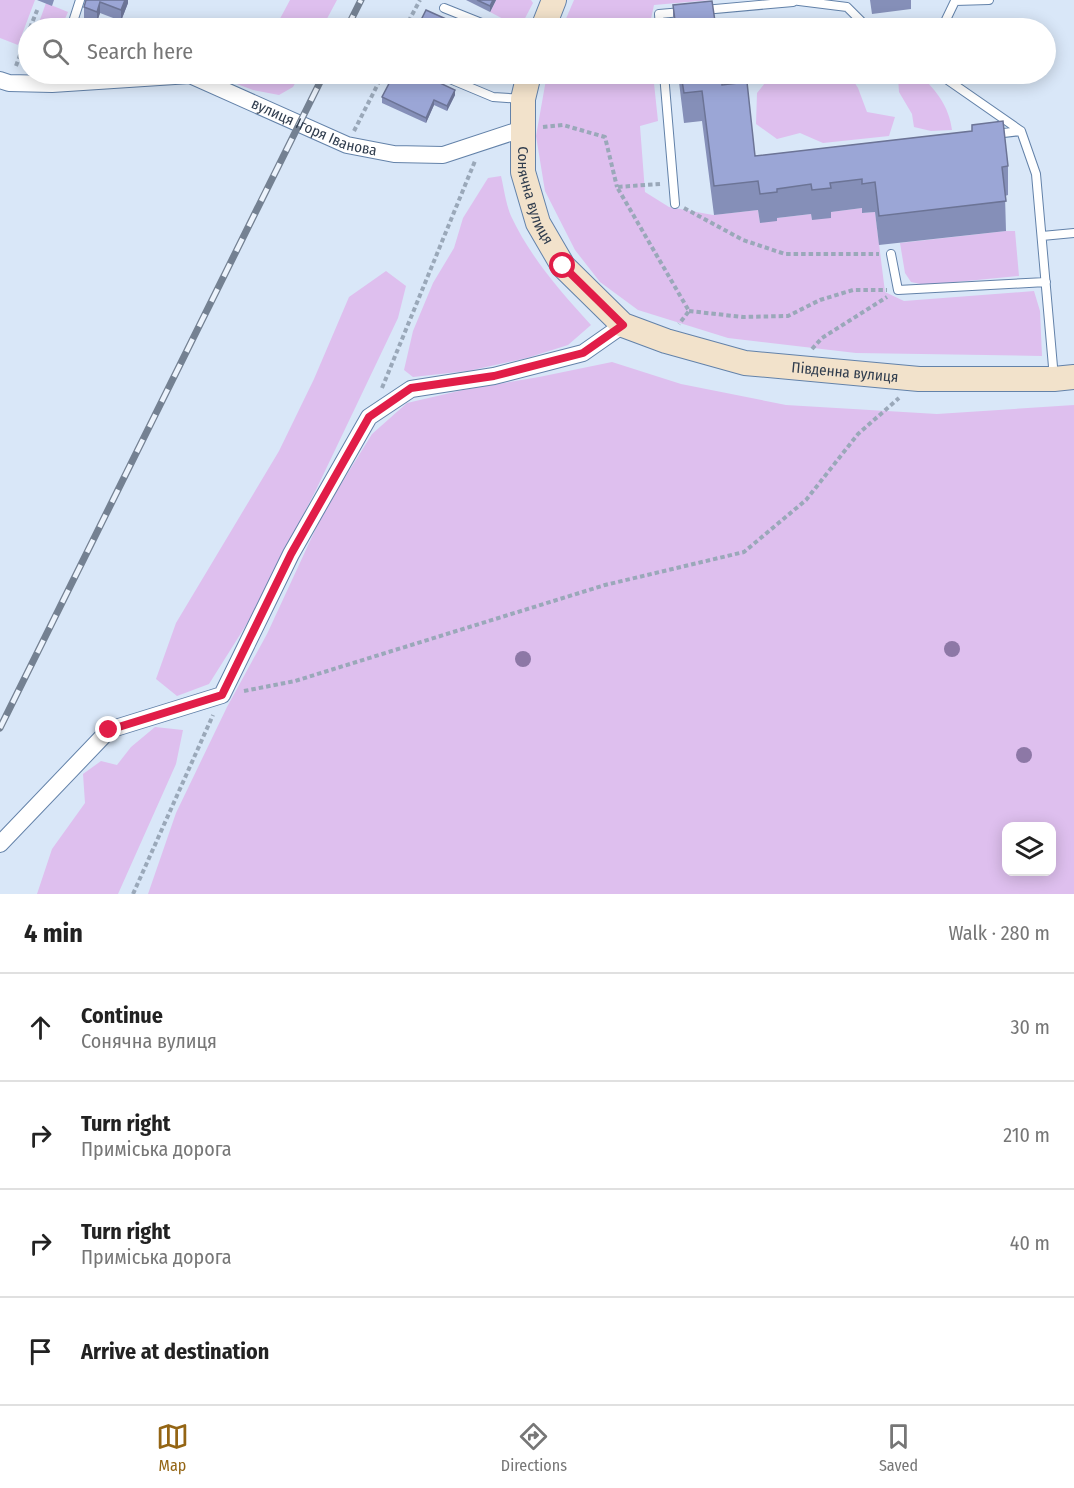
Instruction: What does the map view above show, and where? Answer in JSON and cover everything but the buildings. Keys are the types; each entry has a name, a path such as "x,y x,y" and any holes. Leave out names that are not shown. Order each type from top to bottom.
{"street":[{"path":"547,18 554,0"},
{"name":"вулиця Ігоря Іванова","path":"210,84 347,145 394,154 443,155 522,129"},
{"name":"Сонячна вулиця","path":"527,84 523,99 523,172 538,223 563,266 623,325"},
{"path":"0,844 109,730 222,695 291,554 369,417 411,388 494,376 583,353 623,325"},
{"name":"Південна вулиця","path":"623,325 666,341 745,363 919,379 1064,378"}],"lane":[{"path":"74,18 80,0"},
{"path":"947,18 955,1 989,0"},
{"path":"659,18 659,15 792,1 847,3 860,18"},
{"path":"444,8 469,18"},
{"path":"462,84 493,97 523,99"},
{"path":"665,84 675,204"},
{"path":"953,84 1021,131 1036,174 1046,282 1064,378"},
{"path":"987,135 1021,131"},
{"path":"1042,236 1074,232"},
{"path":"891,254 898,290 1046,282"}],"path":[{"path":"410,18 420,0"},
{"path":"34,18 39,8"},
{"path":"5,82 18,54"},
{"path":"347,145 378,84"},
{"path":"522,129 563,125 605,137 617,187 689,311"},
{"path":"369,417 483,141"},
{"path":"617,187 674,183"},
{"path":"675,204 743,240 785,254 891,254"},
{"path":"689,311 743,317 788,316 820,300 853,290 898,290"},
{"path":"793,368 822,338 865,313 898,290"},
{"path":"666,341 689,311"},
{"path":"133,894 222,695 295,681 605,585 744,552 806,500 858,434 919,379"}],"shaded area":[{"path":"0,0 35,0 28,18 18,18 18,45 0,38"},
{"path":"290,0 337,0 327,18 280,18"},
{"path":"496,0 531,0 533,3 525,18 501,18 490,12"},
{"path":"574,0 711,0 654,5 651,18 566,18"},
{"path":"46,3 68,12 65,18 41,18"},
{"path":"237,84 295,84 279,95"},
{"path":"545,84 654,84 658,121 640,126 645,192 669,207 713,215 758,210 760,223 777,218 811,214 812,220 830,212 862,208 863,213 875,212 885,292 904,301 1034,291 1040,311 1042,356 856,353 728,338 638,310 600,282 575,250 545,191 536,136"},
{"path":"764,84 855,84 867,112 895,117 889,136 823,143 800,133 777,139 756,124 757,93"},
{"path":"898,84 929,84 945,106 952,130 931,131 914,127 912,114 899,92"},
{"path":"501,176 511,216 527,246 591,325 568,345 527,358 468,371 413,377 404,370 413,331 433,283 454,248 463,218 488,178"},
{"path":"1015,231 1019,276 925,285 911,282 905,273 900,243"},
{"path":"386,271 406,286 398,318 315,492 248,622 209,684 177,696 156,679 176,623 279,451 314,379 349,297"},
{"path":"612,362 681,384 786,405 937,414 1074,405 1074,894 148,894 176,813 227,707 267,634 323,513 372,434 407,403"},
{"path":"155,727 183,730 176,764 118,894 37,894 52,849 85,803 83,774 101,761 117,765 131,747"}],"railway":[{"path":"352,18 361,0"},
{"path":"0,728 319,84"}],"route":[{"path":"109,730 222,695 291,554 369,417 411,388 494,376 583,353 623,325 563,266"}]}
